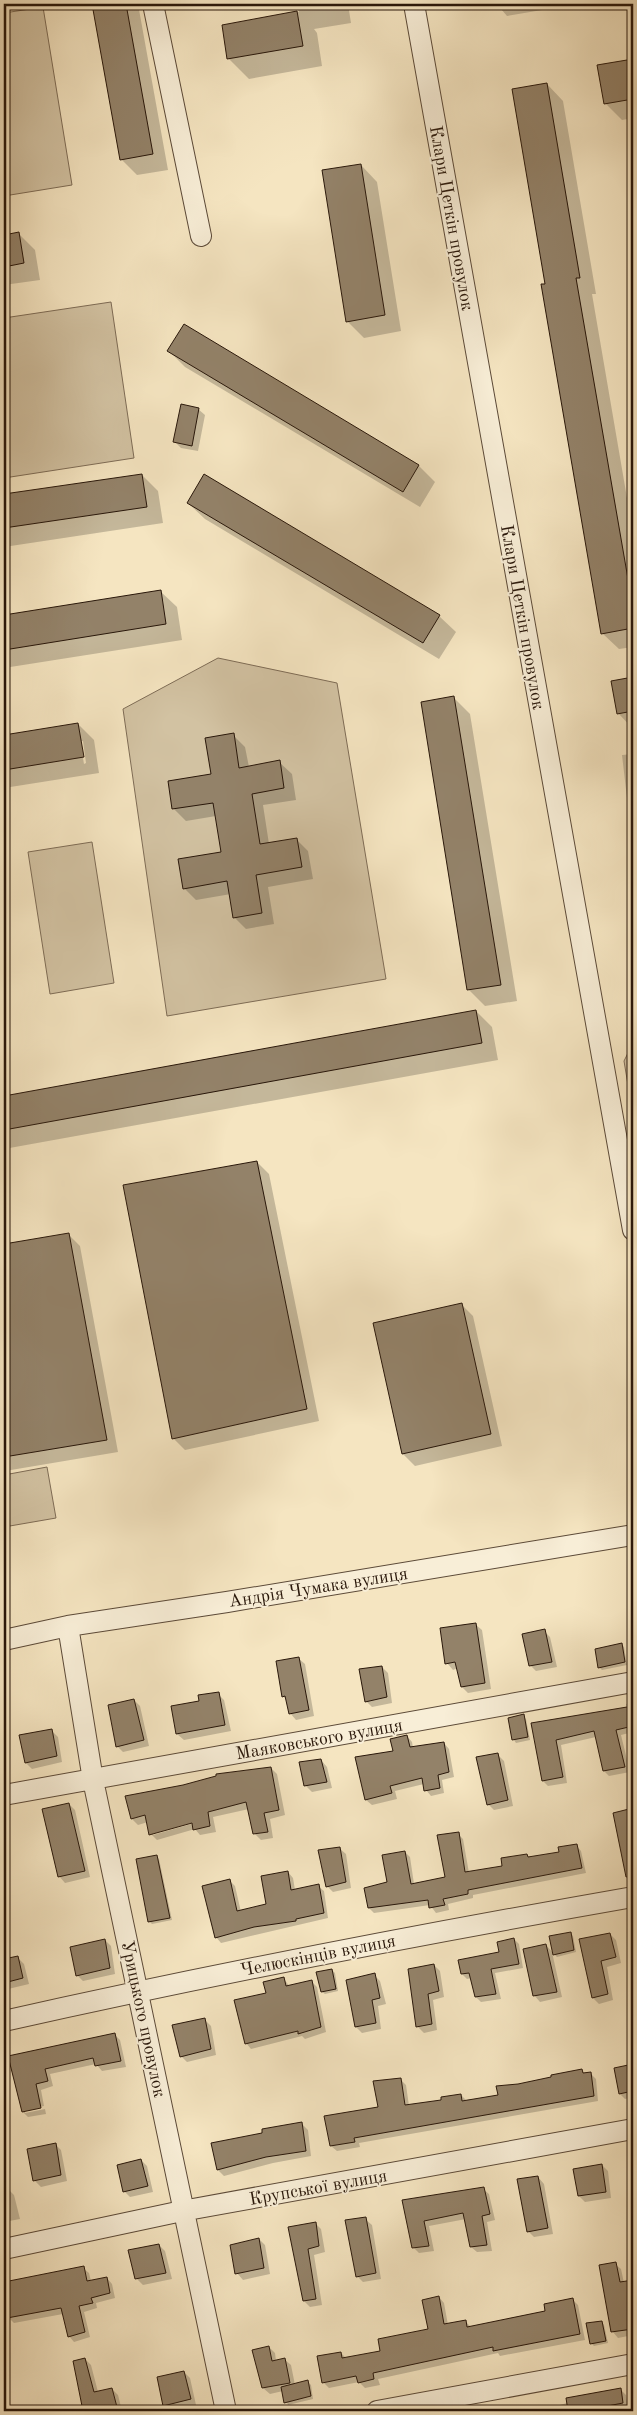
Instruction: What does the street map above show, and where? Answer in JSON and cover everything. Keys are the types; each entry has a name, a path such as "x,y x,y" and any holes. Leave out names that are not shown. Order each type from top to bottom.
{"street":[{"path":"153,4 201,236"},
{"name":"Клари Цеткін провулок","path":"414,4 633,1230"},
{"name":"Андрія Чумака вулиця","path":"4,1640 68,1626 633,1535"},
{"name":"Урицького провулок","path":"68,1626 93,1780 138,1990 182,2211 226,2411"},
{"name":"Маяковського вулиця","path":"4,1795 633,1682"},
{"name":"Челюскінців вулиця","path":"4,2021 138,1990 422,1934 633,1898"},
{"name":"Крупської вулиця","path":"4,2249 182,2211 633,2130"},
{"path":"377,2411 633,2364"}],"shaded area":[{"path":"43,7 72,185 4,196 4,13"},
{"path":"111,302 134,458 4,478 4,318"},
{"path":"218,658 337,683 386,979 167,1016 123,709"},
{"path":"92,842 114,983 50,994 28,852"},
{"path":"633,1043 633,1115 624,1061"},
{"path":"47,1467 56,1518 4,1527 4,1475"}],"building":[{"path":"92,4 126,4 153,154 120,160"},
{"path":"297,11 303,46 227,59 222,25"},
{"path":"633,59 633,99 604,104 597,65"},
{"path":"547,83 580,278 576,278 633,608 633,628 601,634 541,284 545,284 512,89"},
{"path":"361,164 385,315 346,322 322,170"},
{"path":"19,232 24,263 4,267 4,235"},
{"path":"184,324 419,465 403,492 167,351"},
{"path":"181,404 199,408 192,446 173,442"},
{"path":"142,474 147,507 4,528 4,494"},
{"path":"204,474 440,615 423,643 187,503"},
{"path":"161,590 166,624 4,650 4,615"},
{"path":"633,677 633,711 617,714 611,681"},
{"path":"454,696 501,985 467,990 421,702"},
{"path":"78,723 84,757 4,770 4,735"},
{"path":"234,733 239,768 280,760 284,788 252,794 260,844 297,838 302,867 256,875 262,913 233,918 227,881 183,889 178,859 221,852 213,803 172,809 168,781 211,774 205,738"},
{"path":"476,1010 482,1043 4,1130 4,1096"},
{"path":"257,1161 307,1409 172,1439 123,1185"},
{"path":"69,1233 107,1440 4,1457 4,1244"},
{"path":"462,1303 491,1434 402,1454 373,1323"},
{"path":"476,1623 485,1683 461,1687 455,1662 445,1664 440,1628"},
{"path":"545,1629 552,1662 529,1666 522,1634"},
{"path":"622,1643 625,1662 598,1668 595,1649"},
{"path":"299,1657 309,1710 289,1714 285,1696 282,1697 276,1661"},
{"path":"382,1666 387,1697 365,1702 359,1669"},
{"path":"219,1692 225,1725 176,1734 171,1706 199,1701 198,1695"},
{"path":"134,1699 144,1740 116,1747 108,1705"},
{"path":"633,1706 633,1726 616,1730 625,1767 603,1771 594,1731 556,1740 563,1777 542,1781 531,1723"},
{"path":"524,1714 528,1737 512,1740 508,1718"},
{"path":"52,1729 57,1756 25,1763 19,1735"},
{"path":"407,1735 410,1747 444,1742 449,1772 438,1775 440,1788 424,1791 422,1778 390,1786 392,1793 365,1800 355,1757 393,1751 390,1739"},
{"path":"498,1753 508,1800 487,1805 476,1757"},
{"path":"321,1759 327,1782 304,1786 299,1762"},
{"path":"271,1767 279,1810 264,1813 268,1832 253,1834 246,1802 208,1812 210,1826 193,1830 192,1823 149,1835 145,1815 131,1819 125,1796 183,1785 216,1776 216,1774"},
{"path":"69,1803 85,1871 58,1877 42,1809"},
{"path":"633,1808 633,1876 626,1877 613,1813"},
{"path":"459,1832 465,1872 502,1866 501,1858 527,1854 528,1857 559,1852 558,1847 577,1844 582,1868 468,1890 468,1894 443,1899 445,1905 429,1908 428,1900 368,1908 364,1888 387,1882 382,1855 405,1851 411,1884 445,1877 437,1835"},
{"path":"340,1847 346,1882 326,1887 318,1850"},
{"path":"157,1855 170,1918 148,1922 136,1859"},
{"path":"288,1871 291,1890 319,1884 324,1913 296,1919 296,1921 254,1927 215,1938 202,1886 230,1879 237,1911 266,1904 261,1876"},
{"path":"571,1932 574,1950 553,1955 549,1936"},
{"path":"610,1933 616,1957 601,1961 608,1994 592,1998 579,1939"},
{"path":"514,1938 519,1964 491,1969 496,1994 475,1997 469,1973 461,1974 458,1960 499,1952 497,1942"},
{"path":"105,1939 110,1968 76,1976 70,1947"},
{"path":"546,1944 557,1992 533,1996 523,1949"},
{"path":"18,1956 23,1978 4,1983 4,1959"},
{"path":"434,1964 439,1991 428,1994 432,2024 416,2027 408,1969"},
{"path":"332,1969 336,1989 321,1992 316,1972"},
{"path":"375,1973 380,1998 372,2000 376,2023 355,2027 346,1980"},
{"path":"284,1977 286,1986 312,1980 321,2027 298,2034 298,2031 245,2044 234,2000 266,1993 263,1982"},
{"path":"205,2018 211,2049 180,2057 172,2025"},
{"path":"115,2033 121,2061 95,2066 93,2058 45,2069 48,2081 36,2084 41,2108 22,2112 8,2056"},
{"path":"633,2064 633,2091 619,2094 614,2068"},
{"path":"582,2069 583,2073 591,2072 594,2096 354,2138 355,2142 330,2146 324,2116 378,2107 373,2081 401,2078 405,2105 441,2100 441,2097 461,2094 462,2101 498,2095 496,2086 518,2084"},
{"path":"302,2122 306,2151 266,2157 217,2170 211,2143 262,2133 262,2129"},
{"path":"56,2143 61,2175 33,2181 27,2149"},
{"path":"141,2159 148,2186 123,2192 117,2165"},
{"path":"602,2164 606,2192 578,2196 573,2169"},
{"path":"538,2176 548,2228 527,2232 517,2179"},
{"path":"484,2187 490,2214 482,2216 487,2245 470,2247 463,2213 424,2221 429,2246 412,2248 402,2200"},
{"path":"366,2217 376,2273 356,2277 345,2220"},
{"path":"316,2222 319,2246 308,2249 316,2299 303,2301 288,2227"},
{"path":"259,2238 264,2268 235,2274 230,2245"},
{"path":"159,2244 166,2273 135,2279 128,2250"},
{"path":"616,2262 620,2282 633,2280 633,2329 611,2332 599,2265"},
{"path":"84,2266 87,2281 107,2277 110,2293 91,2298 93,2303 79,2306 85,2332 68,2337 61,2308 7,2318 4,2301 4,2282"},
{"path":"439,2296 444,2324 466,2320 467,2327 545,2311 544,2304 573,2298 580,2334 493,2351 493,2347 373,2373 374,2379 358,2383 356,2376 322,2383 317,2356 341,2352 342,2358 380,2351 378,2339 428,2329 422,2300"},
{"path":"602,2321 606,2341 590,2344 586,2323"},
{"path":"269,2346 272,2361 285,2358 290,2383 262,2388 252,2350"},
{"path":"85,2358 94,2392 112,2388 118,2411 83,2411 73,2361"},
{"path":"184,2371 191,2399 163,2406 157,2377"},
{"path":"308,2380 311,2396 284,2403 281,2387"},
{"path":"621,2388 623,2403 597,2408 597,2411 568,2411 566,2398"}]}
